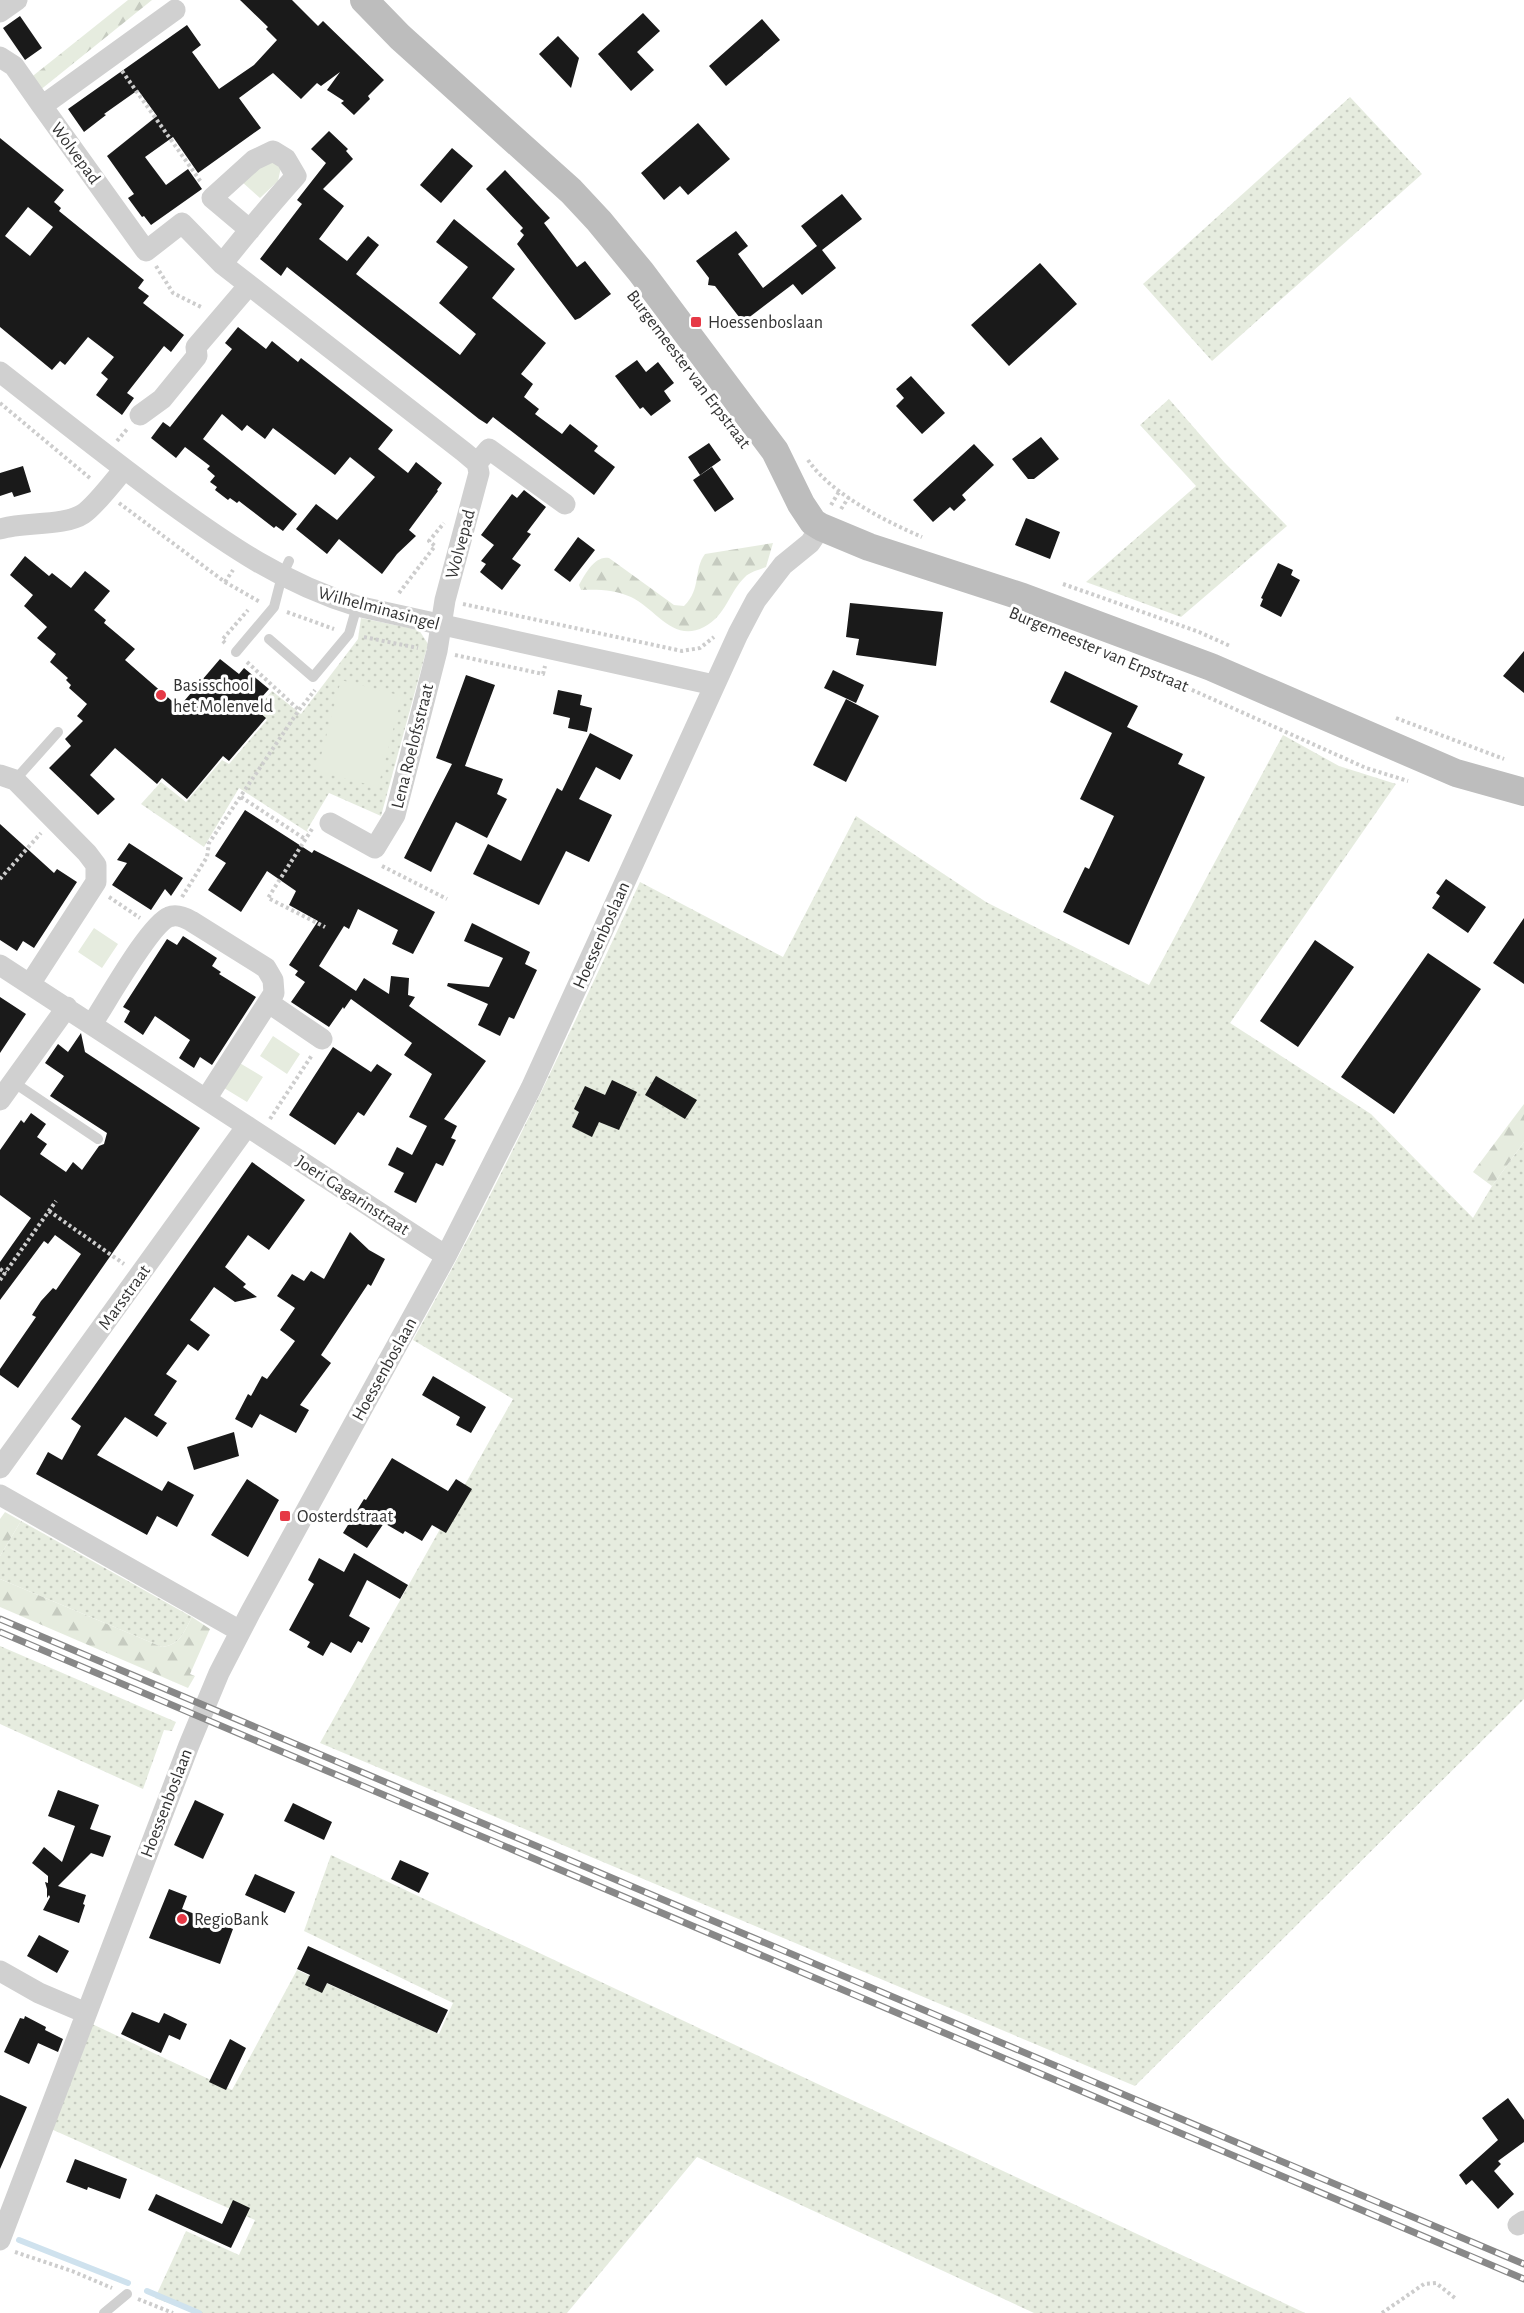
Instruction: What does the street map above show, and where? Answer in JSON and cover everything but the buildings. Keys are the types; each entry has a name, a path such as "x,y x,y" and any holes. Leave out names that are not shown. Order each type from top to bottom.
{"street":[{"path":"0,12 17,0"},
{"name":"Burgemeester van Erpstraat","path":"364,0 400,37 571,191 599,221 641,272 775,451 801,504 813,522 869,547 1023,597 1211,667 1456,773 1524,792"},
{"name":"Wolvepad","path":"146,251 42,106 175,10"},
{"path":"0,57 14,66 42,106"},
{"path":"222,264 296,176 285,159 273,151 254,160 212,198 250,230"},
{"path":"146,251 182,223 222,264 477,463 489,450 565,504"},
{"path":"140,415 162,399 197,356 195,347 249,285"},
{"name":"Wilhelminasingel","path":"0,372 117,454 214,535 252,561 286,568 326,597 357,606 714,685"},
{"path":"0,528 14,524 66,520 83,514 104,492 117,454"},
{"name":"Wolvepad","path":"441,625 445,600 479,473 477,463"},
{"name":"Hoessenboslaan","path":"5,2245 86,2013 189,1744 219,1673 446,1256 531,1088 738,634 756,600 783,565 810,543 821,527"},
{"name":"Lena Roelofsstraat","path":"375,847 395,815 441,625"},
{"path":"8,777 54,819 96,865 96,882 30,984"},
{"path":"330,823 375,847"},
{"path":"92,1024 163,921 181,916 266,968 273,980 274,993 206,1099"},
{"name":"Joeri Gagarinstraat","path":"0,965 446,1256"},
{"path":"269,1003 322,1039"},
{"path":"0,1100 67,1007"},
{"name":"Marsstraat","path":"0,1468 139,1275 254,1130"},
{"path":"0,1495 240,1631"},
{"path":"0,1971 39,1993 86,2013"}],"lane":[{"path":"236,652 274,607 286,568"},
{"path":"269,639 313,677 349,634 357,606"},
{"path":"8,777 58,732"},
{"path":"13,1082 98,1138"},
{"path":"104,2313 128,2294"}],"path":[{"path":"111,56 212,198"},
{"path":"146,251 173,293 222,317"},
{"path":"0,403 79,467 104,492 225,582 253,599 349,634"},
{"path":"117,454 140,415"},
{"path":"399,593 435,546 429,541 449,516"},
{"path":"388,591 445,600 682,651 700,648 714,637 738,634"},
{"path":"236,652 299,710"},
{"path":"93,887 163,921 207,857 209,843 299,710 320,684 313,677"},
{"name":"Burgemeester van Erpstraat","path":"1169,680 1366,768 1419,784"},
{"path":"241,797 305,839"},
{"path":"0,879 54,819"},
{"path":"325,927 268,898 312,829 330,823"},
{"path":"375,847 379,864 447,899"},
{"path":"254,1130 322,1039"},
{"path":"0,1280 56,1201"},
{"path":"49,1211 139,1275"},
{"path":"0,1269 6,1273"},
{"path":"5,2245 173,2313"},
{"path":"1382,2313 1424,2284 1436,2283 1455,2298"}],"green space":[{"path":"128,0 152,0 39,91 29,79"},
{"path":"1350,97 1422,174 1212,361 1143,284"},
{"path":"272,158 281,167 278,181 260,198 241,181"},
{"path":"1169,399 1224,462 1287,526 1181,617 1086,582 1196,486 1140,425"},
{"path":"773,543 766,567 745,577 717,617 704,627 693,631 674,628 631,597 606,590 581,590 579,585 595,562 609,558 674,605 684,606 693,593 699,566 705,554"},
{"path":"361,618 419,630 428,644 381,816 329,793 307,830 309,833 239,788 204,847 141,804 161,782 186,802 222,760 229,764 267,720 257,709 272,691 301,714 358,639"},
{"path":"341,680 402,696 378,787 317,771"},
{"path":"1283,735 1339,766 1396,784 1230,1023 1371,1114 1473,1218 1492,1186 1524,1142 1524,1699 1135,2086 320,1743 513,1399 413,1340 502,1171 640,882 783,957 856,816 986,902 1149,985"},
{"path":"94,928 118,944 102,968 78,952"},
{"path":"273,1036 300,1054 287,1074 260,1056"},
{"path":"238,1062 263,1077 247,1102 224,1088"},
{"path":"1524,1104 1524,1142 1492,1186 1473,1172"},
{"path":"5,1512 21,1521 0,1556 0,1519"},
{"path":"21,1521 192,1617 181,1637 173,1644 162,1647 0,1579 0,1556"},
{"path":"0,1579 162,1647 177,1641 192,1617 210,1629 190,1674 195,1676 188,1688 0,1607"},
{"path":"0,1646 176,1722 172,1731 164,1730 143,1789 0,1724"},
{"path":"331,1855 1305,2313 1034,2313 697,2157 567,2313 195,2313 155,2298 186,2231 239,2255 255,2220 51,2129 90,2023 232,2090 297,1970 439,2034 453,2003 304,1931"}],"waterway":[{"path":"19,2240 128,2283"},
{"path":"147,2291 199,2313"}],"railway":[{"path":"0,1619 1524,2264"},
{"path":"0,1632 1524,2279"}],"place":[{"name":"Hoessenboslaan","path":"696,322"},
{"name":"Basisschool het Molenveld","path":"161,695"},
{"name":"Oosterdstraat","path":"285,1516"},
{"name":"RegioBank","path":"182,1919"}]}
